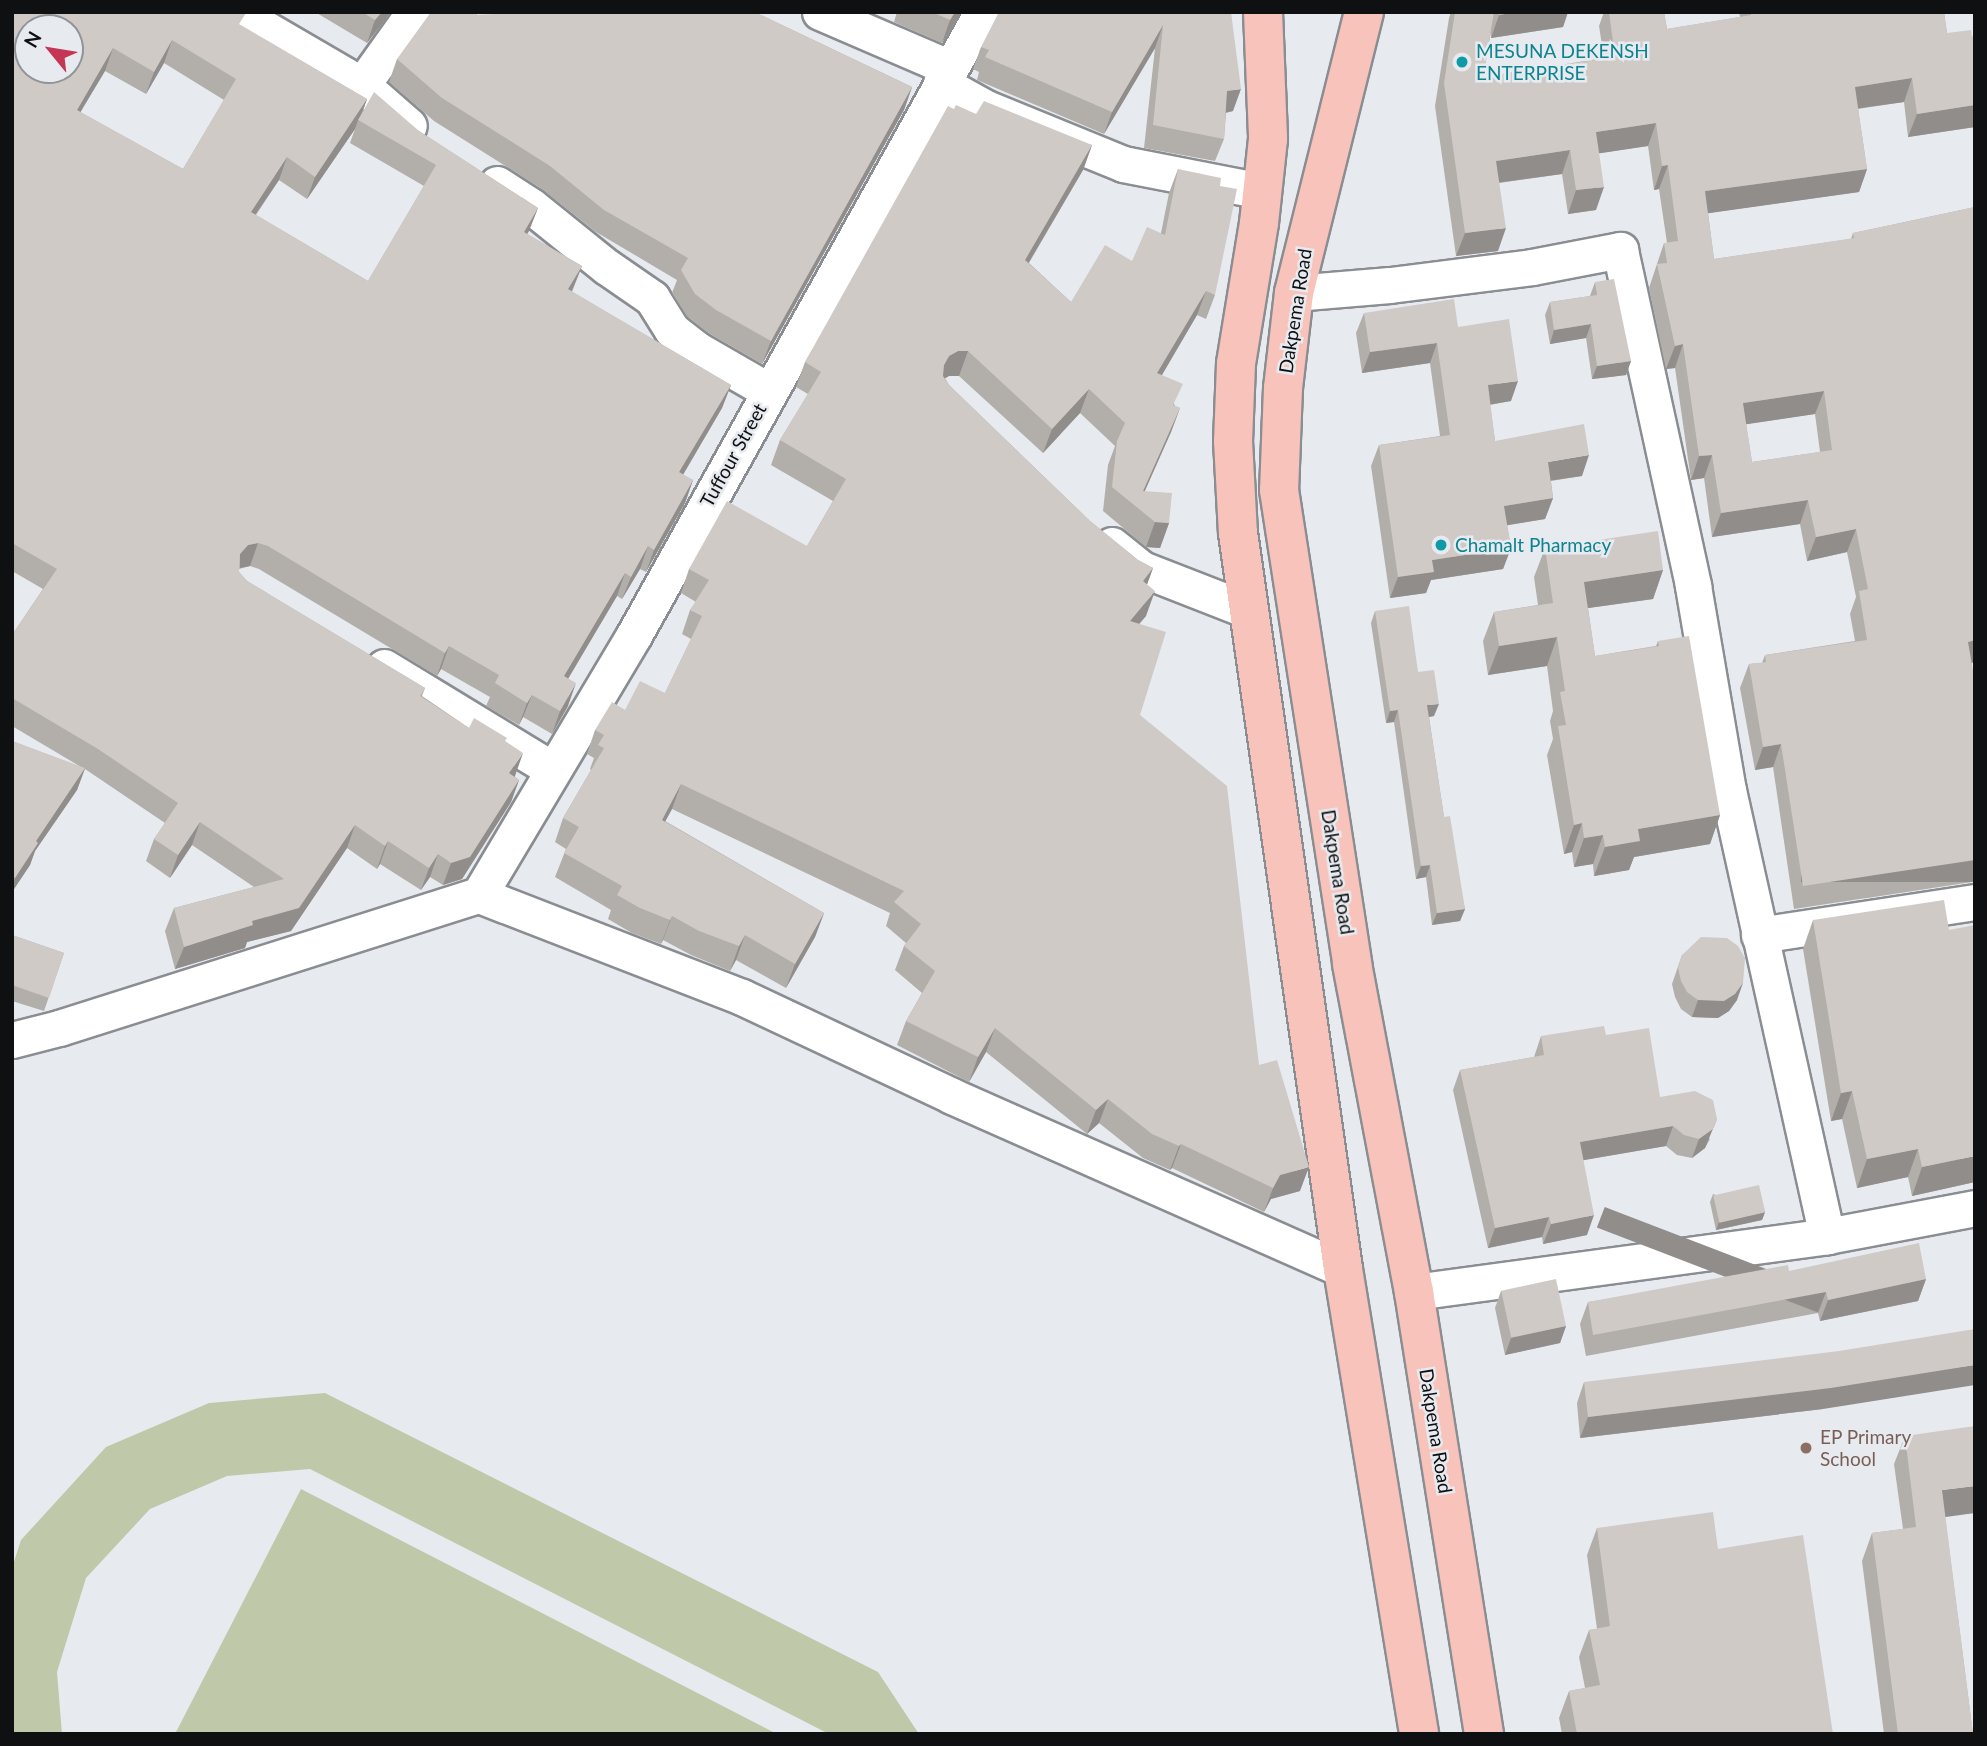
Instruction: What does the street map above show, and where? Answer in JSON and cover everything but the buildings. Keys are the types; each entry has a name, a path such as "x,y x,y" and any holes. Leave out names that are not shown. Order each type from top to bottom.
{"highway":[{"path":"1264,12 1268,139 1236,363 1234,428 1238,533 1343,1269 1419,1734"},
{"name":"Dakpema Road","path":"1364,12 1294,293 1283,388 1279,490 1352,964 1414,1292 1483,1734"}],"street":[{"path":"237,12 362,85 433,144"},
{"path":"362,85 414,12"},
{"path":"820,12 945,76 986,108 1123,164 1262,191"},
{"name":"Tuffour Street","path":"479,895 634,635 982,12"},
{"path":"465,164 531,206 607,267 652,298 672,330 696,349 769,391"},
{"path":"1294,293 1390,285 1519,269 1620,250 1693,586 1728,790 1827,1236"},
{"path":"1086,522 1142,569 1250,611"},
{"path":"354,649 552,769"},
{"path":"12,1040 72,1024 479,895 741,997 952,1096 1343,1269"},
{"path":"1759,934 1975,902"},
{"path":"1414,1292 1827,1236 1975,1208"}],"green space":[{"path":"325,1393 878,1672 919,1734 829,1734 310,1469 227,1476 150,1509 86,1578 57,1672 62,1734 12,1734 12,1568 21,1540 106,1447 209,1403"},
{"path":"301,1489 777,1734 175,1734"}],"place":[{"name":"MESUNA DEKENSH ENTERPRISE","path":"1462,62"},
{"name":"Chamalt Pharmacy","path":"1441,545"},
{"name":"EP Primary School","path":"1806,1448"}]}
